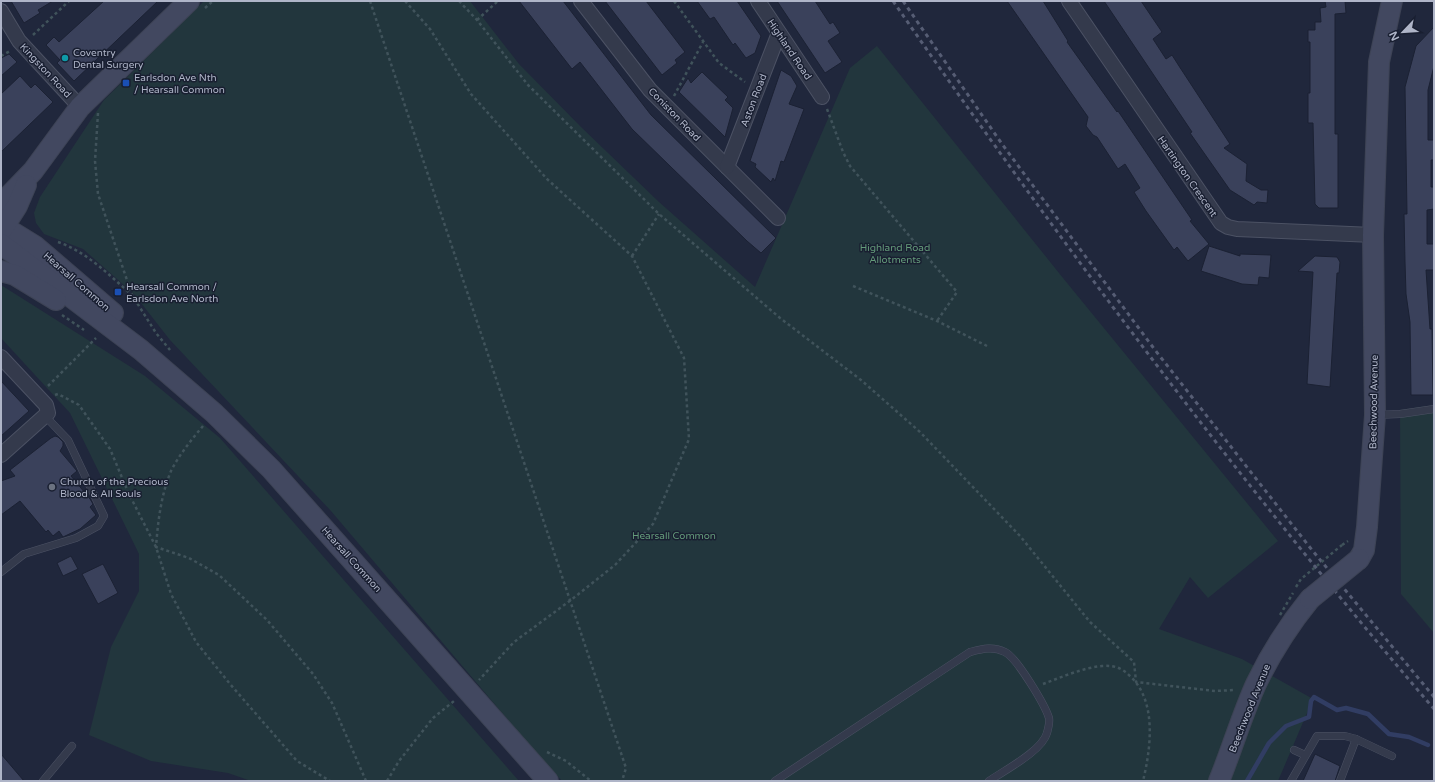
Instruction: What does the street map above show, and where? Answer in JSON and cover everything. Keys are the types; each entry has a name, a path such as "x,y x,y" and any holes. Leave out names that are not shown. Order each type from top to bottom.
{"main road":[{"path":"1,204 189,1"},
{"name":"Beechwood Avenue","path":"1219,781 1254,690 1290,623 1310,599 1359,559 1364,550 1375,415 1373,235 1379,62 1392,1"},
{"path":"2,231 17,206 33,171"},
{"name":"Hearsall Common","path":"2,231 110,337 141,350"},
{"name":"Hearsall Common","path":"2,231 35,246 114,314 141,350 214,413 271,469 469,690 548,781"},
{"path":"1,271 15,275 100,327 110,337"}],"street":[{"name":"Coniston Road","path":"581,1 650,90 778,218"},
{"name":"Highland Road","path":"758,1 822,97"},
{"name":"Hartington Crescent","path":"1069,1 1221,224 1237,230 1373,235"},
{"name":"Kingston Road","path":"1,12 19,41 87,111"},
{"name":"Aston Road","path":"727,167 779,33"},
{"path":"1,357 46,405 46,415 1,455"}],"lane":[{"path":"1375,415 1434,409"},
{"path":"1,572 24,554 76,538 98,526 104,516 68,440 46,415"},
{"path":"775,781 970,652 989,647 1006,652 1033,688 1049,719 1047,734 1038,747 989,781"},
{"path":"1291,781 1316,736 1345,736 1356,739 1392,756"},
{"path":"1340,781 1356,739"},
{"path":"43,781 72,746"},
{"path":"1294,750 1305,755"}],"path":[{"path":"19,41 33,35 69,1"},
{"path":"370,1 626,768 622,781"},
{"path":"387,781 398,761 433,718 469,690 514,642 615,565 653,524 689,439 684,358 632,256 547,179 471,94 430,29 405,1"},
{"path":"459,1 477,20 528,85 659,214 768,308 861,380 920,432 1020,536 1090,622 1134,662 1136,682"},
{"path":"477,20 498,1"},
{"path":"674,1 719,63 757,91"},
{"path":"668,108 703,42"},
{"path":"822,97 843,152 850,166 957,292 937,321"},
{"path":"56,241 72,247 95,263 132,295 98,194 95,161 99,110 87,111"},
{"path":"632,256 659,214"},
{"path":"854,286 937,321 987,346"},
{"path":"61,314 96,338 110,337"},
{"path":"38,396 96,338"},
{"path":"38,396 58,394 79,405 110,449 129,494 156,547 171,594 196,642 296,761 330,781"},
{"path":"156,547 159,512 171,471 190,441 214,413"},
{"path":"156,547 189,558 219,575 267,620 313,674 332,703 366,781"},
{"path":"1033,688 1078,672 1103,666 1121,668 1136,682 1146,701 1149,728 1148,759 1143,781"},
{"path":"1136,682 1215,691 1254,690"}],"green space":[{"name":"Hearsall Common","path":"204,1 470,1 519,64 581,127 659,202 755,287 850,68 877,46 1063,278 1278,541 1208,598 1190,577 1159,629 1242,659 1313,699 1278,781 562,781 536,753 331,511 170,340 134,294 83,249 44,234 36,223 34,213 40,197 104,100"},
{"path":"1,285 145,376 220,438 519,781 251,781 228,773 151,761 89,735 111,647 139,591 139,554 70,413 1,338"},
{"path":"1434,405 1434,633 1401,594 1400,410"}],"building":[{"path":"11,1 53,1 38,10 40,13 24,23"},
{"path":"104,1 158,1 74,81 57,63 60,60 46,45 54,37 59,42"},
{"path":"519,1 563,1 651,115 776,238 761,253 747,241 632,129 580,62 572,69"},
{"path":"605,1 646,1 685,52 675,60 677,63 662,75"},
{"path":"697,1 737,1 761,36 755,53 746,58 735,43 733,45 714,17 710,19"},
{"path":"777,1 815,1 830,24 833,22 840,33 828,41 842,62 825,73"},
{"path":"1007,1 1043,1 1068,41 1067,42 1117,112 1118,111 1192,220 1190,221 1209,244 1188,261 1177,247 1174,250 1146,211 1134,192 1140,188 1125,164 1118,169 1097,137 1093,135 1086,126 1088,117"},
{"path":"1104,1 1141,1 1162,32 1153,39 1166,59 1172,55 1230,144 1224,148 1247,164 1246,181 1261,190 1268,190 1267,203 1257,202 1254,205 1230,190 1190,133 1192,132"},
{"path":"1325,1 1345,1 1346,13 1335,14 1335,134 1338,134 1338,208 1319,208 1315,204 1313,123 1308,123 1308,93 1310,93 1310,42 1308,42 1308,30 1315,30 1315,22 1321,22 1320,8 1326,7"},
{"path":"1434,27 1434,66 1428,90 1428,140 1434,140 1434,160 1431,160 1431,187 1434,187 1434,209 1427,210 1427,244 1434,244 1434,270 1426,270 1430,329 1432,329 1433,395 1411,395 1410,322 1406,294 1404,214 1407,214 1405,87 1416,46"},
{"path":"9,54 17,62 1,76 1,58"},
{"path":"781,70 791,76 797,86 789,104 804,109 784,162 781,161 775,181 773,178 771,182 755,167 756,164 750,161"},
{"path":"702,72 728,97 725,100 733,108 725,137 679,92 688,78 691,83"},
{"path":"20,76 31,88 35,84 53,102 1,152 1,94"},
{"path":"1209,246 1240,256 1240,254 1271,255 1269,278 1259,277 1258,285 1242,284 1201,271"},
{"path":"1315,256 1337,257 1340,262 1339,273 1337,273 1330,387 1307,384 1313,272 1298,271"},
{"path":"1,381 29,411 1,436"},
{"name":"Church of the Precious Blood & All Souls","path":"55,436 63,442 63,446 60,451 77,471 71,476 90,499 93,504 90,507 96,515 80,529 63,537 59,531 53,536 48,530 46,532 20,501 1,515 1,481 15,476 10,470"},
{"path":"71,556 78,569 63,576 57,563"},
{"path":"103,564 118,593 98,604 82,574"},
{"path":"1,754 24,781 1,781"},
{"path":"1315,754 1340,766 1335,781 1303,781"}],"waterway":[{"path":"1247,781 1269,743 1286,726 1309,717 1311,701 1314,697 1337,710 1346,708 1368,714 1389,734 1409,737 1428,745"}],"railway":[{"path":"893,1 1087,273 1154,362 1291,537 1434,709"},
{"path":"903,1 1002,144 1155,350 1312,550 1434,697"}],"place":[{"name":"Coventry Dental Surgery","path":"65,58"},
{"name":"Earlsdon Ave Nth / Hearsall Common","path":"126,83"},
{"name":"Hearsall Common / Earlsdon Ave North","path":"118,292"},
{"name":"Church of the Precious Blood & All Souls","path":"52,487"}],"park label":[{"name":"Highland Road Allotments","path":"895,252"}]}
